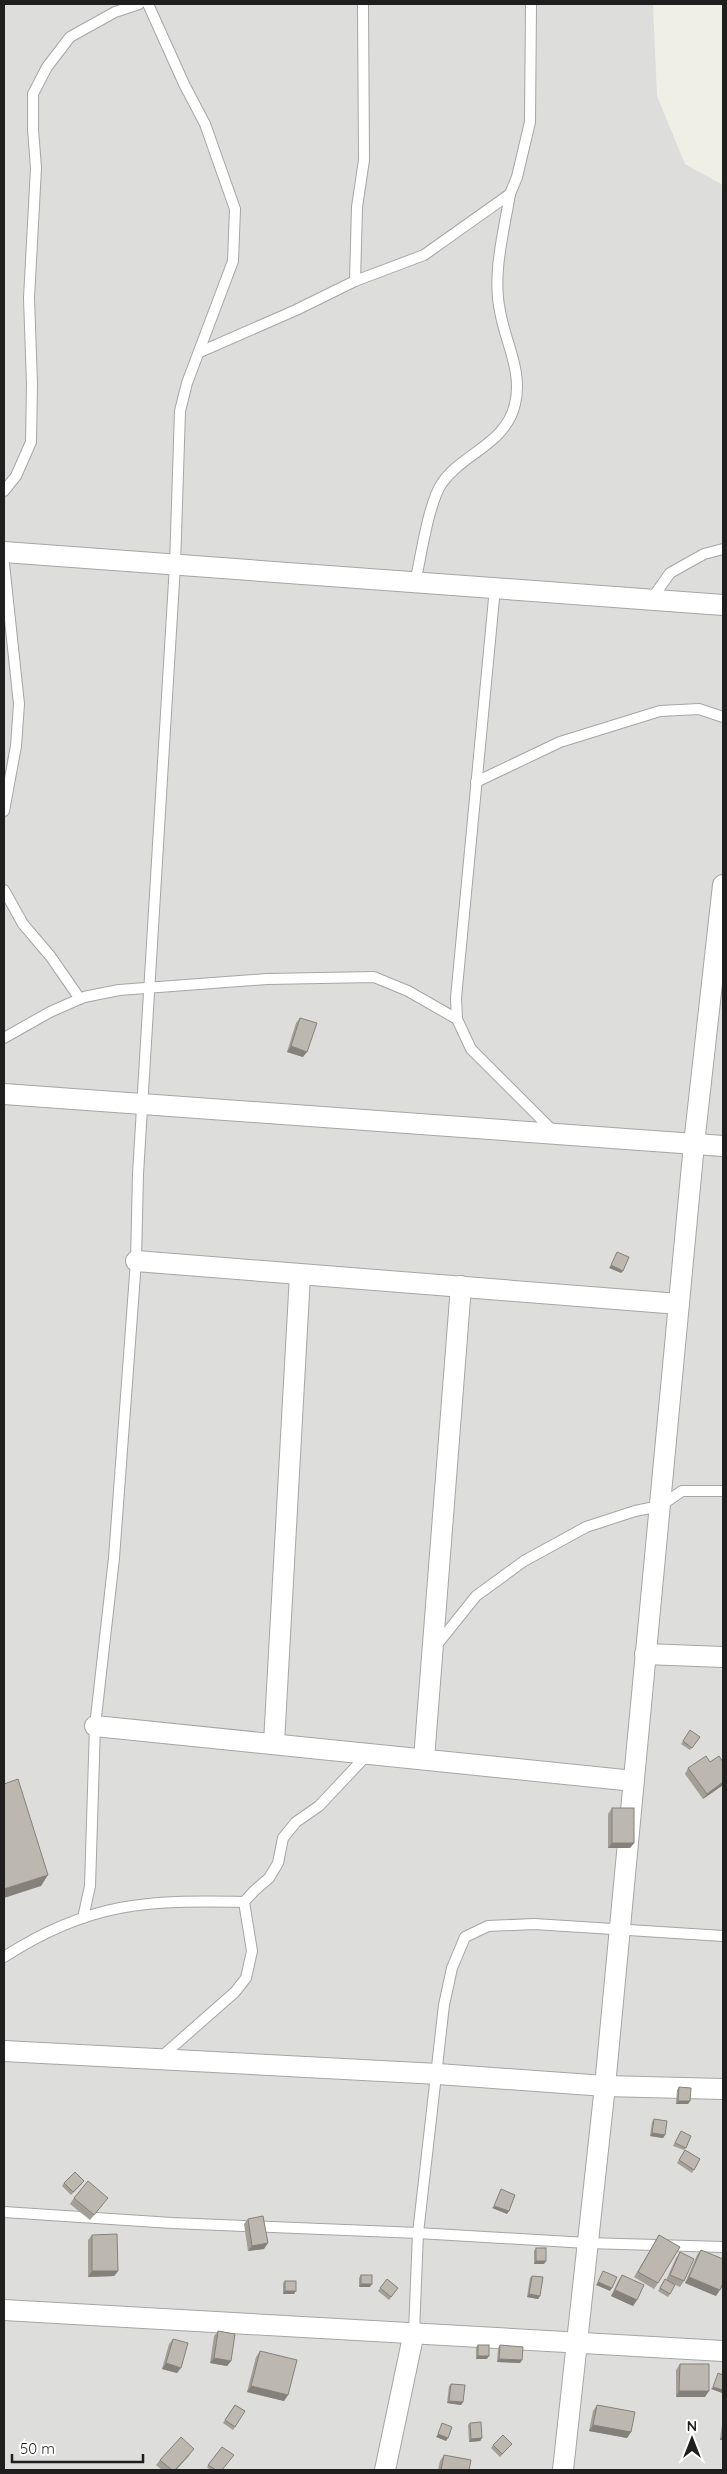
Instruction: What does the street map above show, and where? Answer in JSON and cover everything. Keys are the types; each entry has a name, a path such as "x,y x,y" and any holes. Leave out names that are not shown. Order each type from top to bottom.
{"street":[{"path":"4,552 723,605"},
{"path":"563,2470 605,2086 678,1304 723,885"},
{"path":"4,1094 723,1146"},
{"path":"136,1261 678,1304"},
{"path":"274,1743 300,1274"},
{"path":"424,1759 461,1286"},
{"path":"646,1654 723,1657"},
{"path":"95,1726 634,1781"},
{"path":"4,2051 438,2074 605,2086 723,2089"},
{"path":"4,2310 723,2351"},
{"path":"385,2470 414,2332"}],"lane":[{"path":"4,491 16,476 31,442 32,384 29,298 36,168 33,128 34,94 47,66 70,37 115,12 139,4"},
{"path":"83,1918 90,1886 95,1726 114,1558 136,1261 138,1174 175,565 180,411 187,383 233,261 235,209 205,124 184,84 148,4"},
{"path":"355,281 357,206 364,160 362,4"},
{"path":"415,582 432,508 441,484 458,465 498,436 515,405 517,377 499,311 498,278 510,194 517,177 530,122 531,4"},
{"path":"200,352 296,310 355,281 424,255 510,194"},
{"path":"651,600 670,573 704,554 723,549"},
{"path":"4,564 19,704 16,746 4,811"},
{"path":"495,588 456,998 457,1019 471,1049 556,1134"},
{"path":"476,782 560,742 660,711 698,708 723,717"},
{"path":"4,890 23,924 51,957 80,999"},
{"path":"4,1038 50,1012 80,999 119,990 267,979 374,977 408,991 457,1019"},
{"path":"432,1651 476,1596 524,1562 586,1527 635,1510 660,1506 682,1491 723,1491"},
{"path":"4,1957 49,1930 113,1908 158,1902 244,1902 269,1878 278,1863 282,1838 296,1822 319,1806 368,1754"},
{"path":"159,2059 235,1992 246,1978 252,1951 244,1902"},
{"path":"414,2332 418,2233 438,2074 444,2005 452,1968 465,1937 488,1926 534,1924 723,1936"},
{"path":"4,2212 172,2224 418,2233 588,2243 723,2247"}],"shaded area":[{"path":"4,4 653,4 657,96 685,164 723,185 723,2470 4,2470"}],"building":[{"path":"300,1018 317,1023 307,1052 291,1046"},
{"path":"617,1252 629,1257 623,1271 611,1265"},
{"path":"690,1730 700,1737 692,1748 683,1741"},
{"path":"706,1756 710,1762 719,1756 723,1762 723,1782 707,1794 688,1768"},
{"path":"18,1779 48,1875 4,1889 4,1784"},
{"path":"612,1808 634,1808 634,1843 612,1843"},
{"path":"679,2087 691,2088 690,2101 678,2101"},
{"path":"654,2119 667,2121 665,2135 652,2133"},
{"path":"681,2131 691,2136 686,2148 675,2143"},
{"path":"685,2150 700,2159 694,2170 679,2160"},
{"path":"75,2172 84,2181 73,2192 64,2183"},
{"path":"88,2181 108,2198 94,2215 74,2198"},
{"path":"501,2189 515,2195 509,2211 494,2206"},
{"path":"263,2216 268,2243 252,2246 248,2219"},
{"path":"117,2234 118,2271 92,2271 92,2235"},
{"path":"659,2235 680,2247 658,2283 638,2272"},
{"path":"536,2248 546,2248 546,2261 536,2261"},
{"path":"701,2250 723,2259 723,2283 720,2290 689,2277"},
{"path":"680,2252 694,2259 684,2281 670,2275"},
{"path":"603,2271 617,2277 612,2288 598,2282"},
{"path":"361,2275 372,2275 372,2284 361,2284"},
{"path":"622,2275 644,2285 637,2300 615,2290"},
{"path":"532,2276 543,2277 540,2296 529,2294"},
{"path":"387,2279 398,2288 391,2297 380,2288"},
{"path":"665,2279 675,2285 670,2294 660,2288"},
{"path":"285,2281 296,2281 296,2291 285,2291"},
{"path":"218,2331 235,2334 231,2361 214,2358"},
{"path":"173,2339 188,2343 181,2368 166,2363"},
{"path":"478,2345 489,2345 489,2356 478,2356"},
{"path":"500,2345 523,2347 522,2360 499,2359"},
{"path":"260,2351 297,2360 288,2395 251,2386"},
{"path":"680,2364 709,2364 709,2391 679,2391"},
{"path":"718,2373 723,2375 723,2390 713,2387"},
{"path":"451,2384 465,2385 463,2402 449,2401"},
{"path":"235,2405 245,2411 235,2427 225,2420"},
{"path":"597,2405 635,2412 631,2432 593,2425"},
{"path":"481,2422 482,2438 471,2439 470,2423"},
{"path":"442,2423 452,2427 448,2438 438,2434"},
{"path":"503,2435 512,2444 502,2454 493,2445"},
{"path":"181,2437 194,2449 175,2470 172,2470 160,2460"},
{"path":"222,2447 234,2455 222,2470 216,2470 208,2465"},
{"path":"444,2455 471,2460 469,2470 441,2470"}]}
